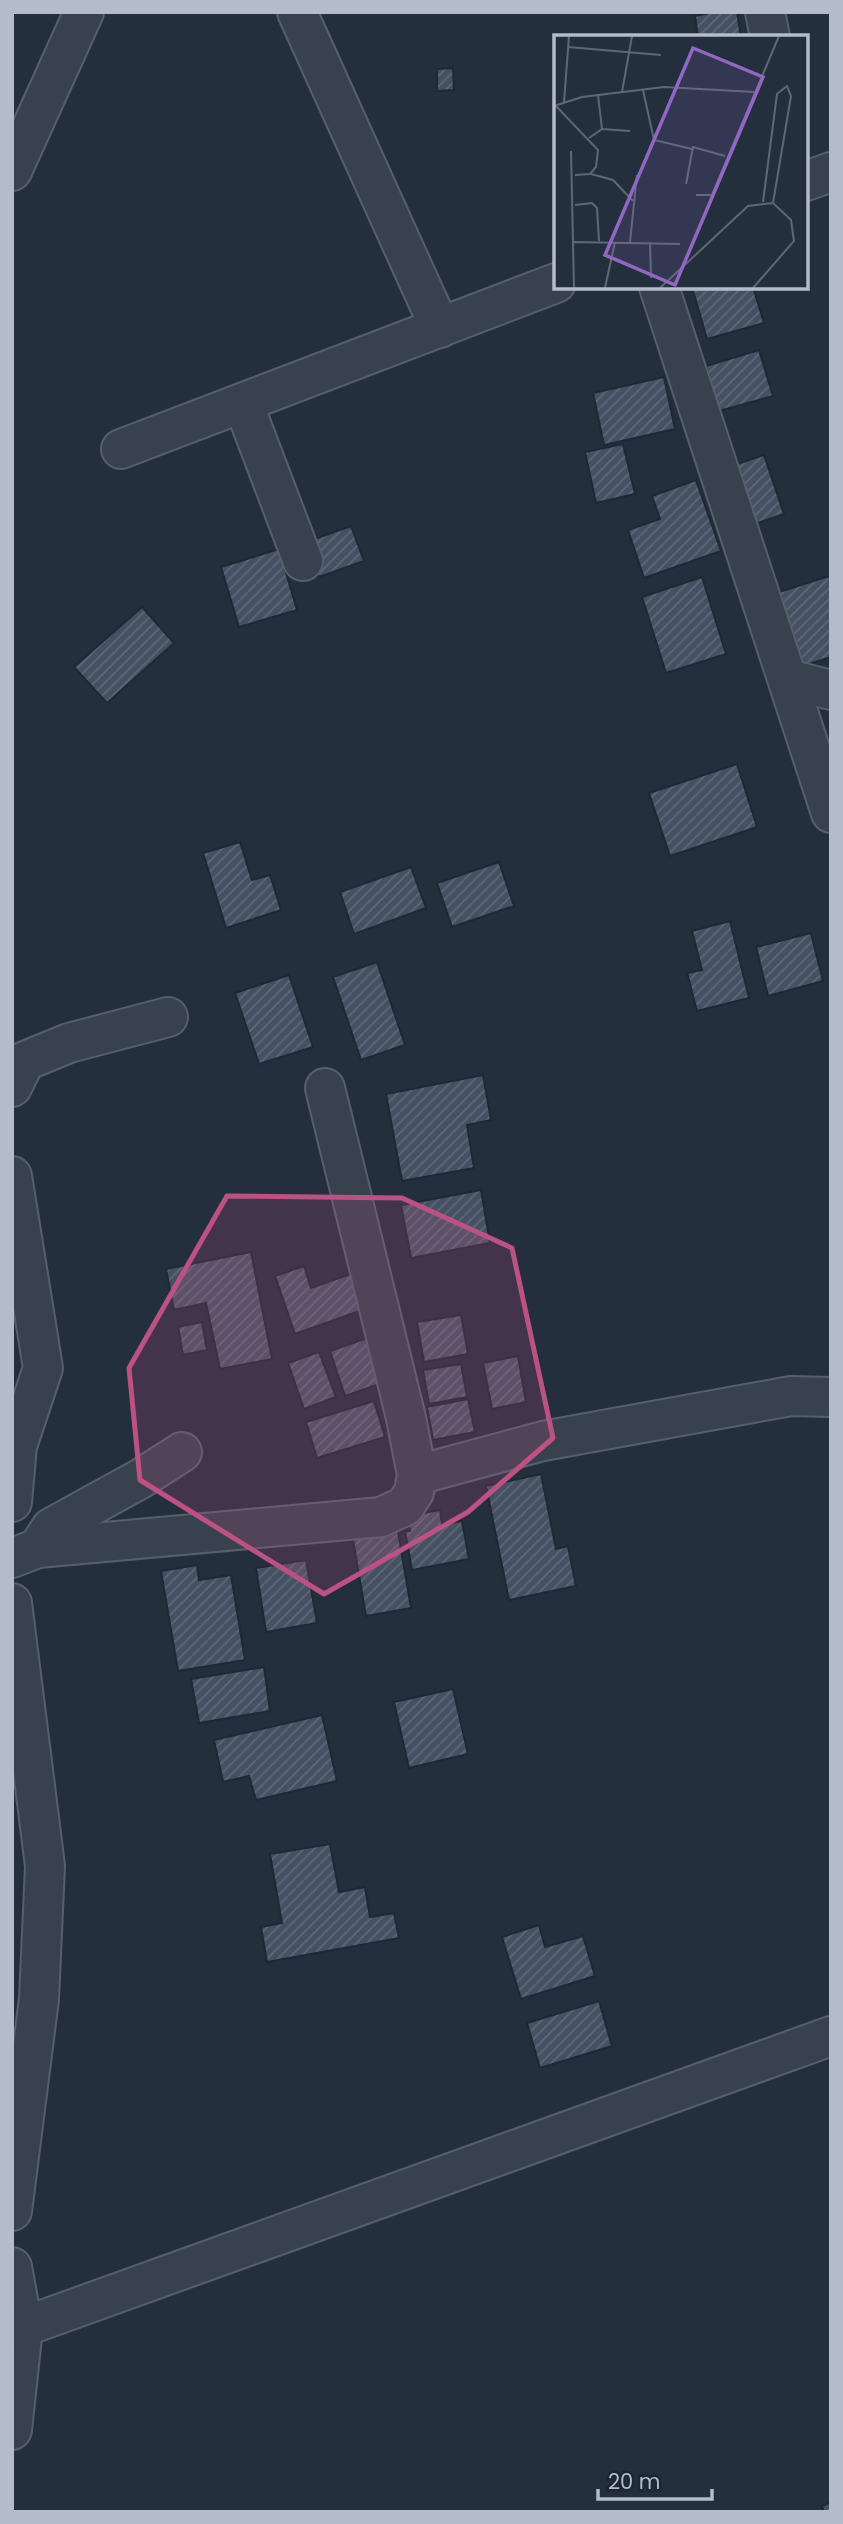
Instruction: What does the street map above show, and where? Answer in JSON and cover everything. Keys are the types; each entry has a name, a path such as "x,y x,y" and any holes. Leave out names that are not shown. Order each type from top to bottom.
{"street":[{"path":"12,171 84,12"},
{"path":"297,12 440,328"},
{"path":"765,12 770,35"},
{"path":"808,180 831,172"},
{"path":"121,449 554,284"},
{"path":"660,289 831,813"},
{"path":"243,403 303,561"},
{"path":"788,679 831,690"},
{"path":"12,1087 25,1061 69,1043 168,1017"},
{"path":"25,1553 381,1517 405,1506 414,1492 417,1475 406,1418 325,1088"},
{"path":"12,1176 43,1368 17,1446 12,1502"},
{"path":"417,1475 543,1441 791,1396 831,1397"},
{"path":"25,1553 51,1528 140,1479 182,1452"},
{"path":"12,1603 45,1866 39,1999 12,2211"},
{"path":"23,2327 831,2036"},
{"path":"12,2267 23,2327 12,2430"}],"highlighted area":[{"path":"227,1196 402,1198 512,1248 553,1438 468,1512 324,1594 140,1480 129,1368"}],"building":[{"path":"737,12 741,35 698,35 695,16"},
{"path":"453,68 454,90 437,91 437,69"},
{"path":"693,289 754,289 764,323 707,339"},
{"path":"759,350 773,396 719,411 706,366"},
{"path":"664,377 675,429 604,445 593,393"},
{"path":"623,444 635,494 596,503 585,452"},
{"path":"764,455 784,514 746,527 726,468"},
{"path":"696,480 721,551 644,578 628,530 660,519 652,496"},
{"path":"351,526 364,561 319,577 306,542"},
{"path":"279,549 297,610 239,627 221,567"},
{"path":"829,576 831,657 797,668 773,594"},
{"path":"702,577 726,654 666,673 642,597"},
{"path":"142,607 174,643 107,703 74,667"},
{"path":"737,764 757,827 670,856 649,793"},
{"path":"240,842 252,880 270,875 281,910 226,928 203,853"},
{"path":"499,862 514,906 452,927 437,883"},
{"path":"411,867 426,908 354,934 340,892"},
{"path":"730,921 749,998 697,1011 687,973 702,970 692,931"},
{"path":"811,933 823,981 768,996 756,947"},
{"path":"377,962 405,1045 361,1060 333,977"},
{"path":"289,975 313,1047 259,1064 235,993"},
{"path":"483,1075 491,1120 467,1125 474,1168 402,1181 386,1094"},
{"path":"481,1190 490,1243 411,1258 401,1205"},
{"path":"251,1252 272,1359 220,1369 206,1303 174,1310 166,1269"},
{"path":"304,1266 311,1288 359,1271 371,1307 295,1334 275,1276"},
{"path":"461,1315 468,1354 424,1362 417,1322"},
{"path":"202,1322 207,1350 183,1355 178,1327"},
{"path":"376,1335 391,1380 345,1396 330,1351"},
{"path":"319,1352 336,1397 304,1409 288,1363"},
{"path":"518,1356 526,1402 492,1409 483,1363"},
{"path":"461,1364 467,1397 429,1404 423,1370"},
{"path":"468,1399 475,1432 433,1440 427,1407"},
{"path":"374,1401 385,1437 317,1458 306,1422"},
{"path":"541,1474 556,1549 568,1546 576,1586 509,1600 486,1486"},
{"path":"440,1510 442,1524 462,1521 469,1559 412,1570 405,1531 410,1531 407,1516"},
{"path":"396,1520 411,1608 366,1616 351,1528"},
{"path":"306,1560 317,1623 266,1632 256,1568"},
{"path":"197,1565 199,1580 231,1575 245,1660 178,1671 161,1571"},
{"path":"264,1667 270,1711 199,1723 191,1679"},
{"path":"453,1689 468,1754 409,1768 394,1702"},
{"path":"322,1715 337,1781 256,1800 249,1776 223,1782 214,1740"},
{"path":"330,1844 339,1892 365,1887 370,1917 394,1913 399,1938 267,1962 261,1927 282,1923 270,1854"},
{"path":"539,1925 545,1947 583,1936 595,1976 521,1999 502,1937"},
{"path":"599,2001 612,2046 540,2068 527,2023"},
{"path":"831,2502 831,2512 824,2512 822,2506"}]}
